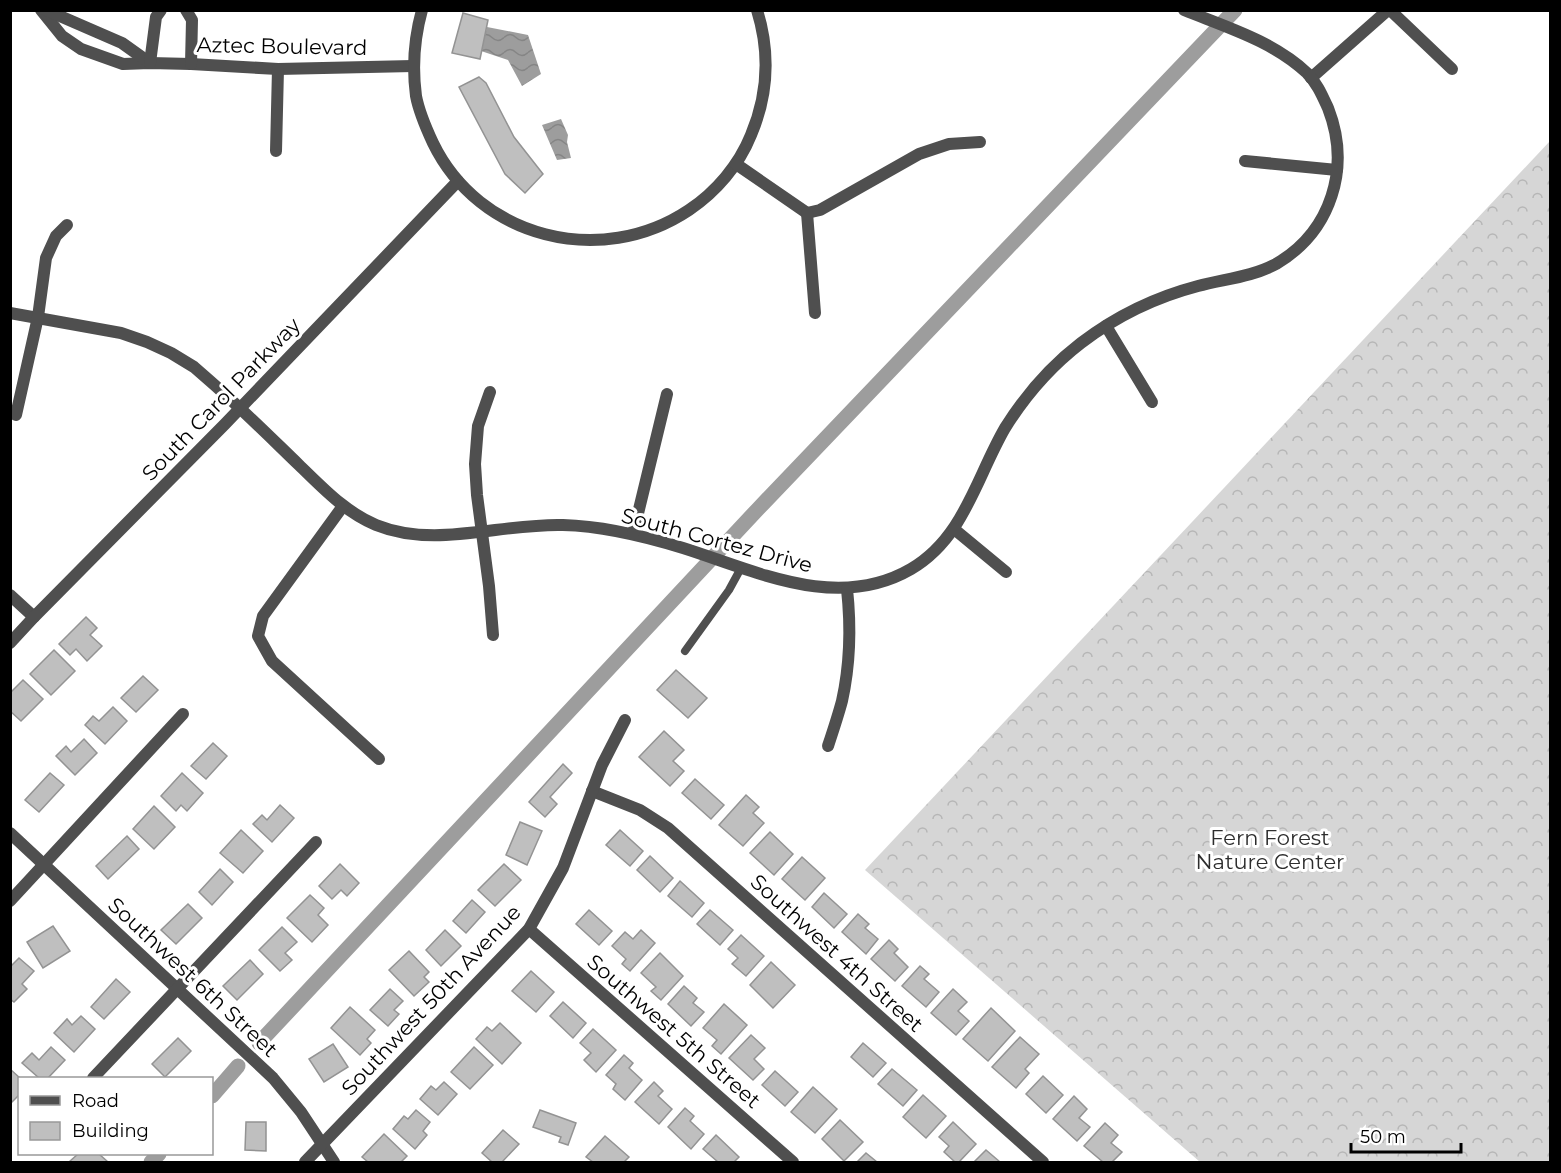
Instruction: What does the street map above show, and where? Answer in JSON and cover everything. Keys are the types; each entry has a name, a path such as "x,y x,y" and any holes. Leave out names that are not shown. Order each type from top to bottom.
{"street":[{"name":"Aztec Boulevard","path":"44,10 62,36 81,49 123,64 191,64 278,69 413,66"},
{"name":"Aztec Boulevard","path":"44,10 122,43 150,63"},
{"path":"150,63 156,16 161,10"},
{"path":"186,10 192,20 191,64"},
{"path":"422,10 416,33 413,66 417,97 425,128 439,156 458,181 477,200 499,215 523,227 575,240 628,237 677,218 706,197 736,164 757,120 763,96 766,71 765,46 757,10"},
{"name":"South Cortez Drive","path":"10,313 121,333 171,353 194,367 343,506 375,524 403,533 431,535 536,525 589,527 633,534 800,584 847,589 884,580 907,571 930,554 954,529 1005,430 1030,393 1073,349 1106,326 1152,301 1195,287 1253,274 1267,268 1290,254 1319,224 1331,197 1337,170 1338,146 1322,93 1311,78 1293,61 1272,47 1184,10"},
{"path":"1311,78 1389,10 1452,69"},
{"path":"276,151 278,69"},
{"path":"736,164 807,213 820,210 920,154 949,144 980,142"},
{"path":"1245,161 1337,170"},
{"name":"South Carol Parkway","path":"10,643 240,409 458,181"},
{"path":"807,213 815,314"},
{"path":"16,415 38,317 46,258 56,236 67,225"},
{"path":"1106,326 1152,402"},
{"path":"490,392 478,426 476,454 477,495 483,531 493,635"},
{"path":"633,534 667,394"},
{"path":"343,506 263,616 258,636 272,661 378,759"},
{"path":"954,529 1006,572"},
{"path":"828,746 842,701 847,668 849,607 847,589"},
{"path":"10,595 34,617"},
{"path":"10,901 183,714"},
{"name":"Southwest 50th Avenue","path":"305,1162 529,929 563,868 602,765 625,720"},
{"name":"Southwest 4th Street","path":"592,791 640,810 668,828 1043,1162"},
{"name":"Southwest 6th Street","path":"10,833 273,1078 300,1112 334,1162"},
{"path":"94,1077 316,842"},
{"name":"Southwest 5th Street","path":"529,929 793,1162"}],"lane":[{"path":"685,651 729,590 735,566"}],"green space":[{"name":"Fern Forest Nature Center","path":"1550,141 1550,1162 1200,1162 865,870"}],"water":[{"path":"487,27 528,35 541,74 522,86 508,60 481,51"},
{"path":"561,119 568,135 567,142 571,158 557,160 542,125"}],"building":[{"path":"463,13 488,20 480,59 452,53"},
{"path":"479,77 486,83 514,137 543,174 525,193 505,174 459,87"},
{"path":"86,617 97,628 90,635 102,646 87,661 76,649 70,655 59,644"},
{"path":"54,650 75,671 51,695 30,674"},
{"path":"676,670 707,698 688,718 657,690"},
{"path":"143,676 158,690 136,712 121,698"},
{"path":"23,680 43,699 21,721 10,711 10,693"},
{"path":"113,707 127,721 105,744 85,725 93,716 99,721"},
{"path":"664,731 684,750 673,761 684,771 670,786 639,757"},
{"path":"84,739 97,753 75,775 56,756 66,746 71,752"},
{"path":"213,743 227,756 206,779 191,766"},
{"path":"563,764 572,773 550,797 557,804 545,817 529,802"},
{"path":"50,773 64,785 39,812 25,800"},
{"path":"182,773 203,793 187,811 181,805 176,811 161,796"},
{"path":"695,779 724,805 711,819 682,793"},
{"path":"746,795 759,807 753,813 764,823 743,846 719,825"},
{"path":"280,805 294,818 272,842 253,824 262,815 267,820"},
{"path":"154,806 175,827 154,849 133,829"},
{"path":"520,822 542,831 527,865 506,855"},
{"path":"241,830 263,851 243,873 220,853"},
{"path":"620,830 643,851 630,866 606,845"},
{"path":"770,832 793,854 774,875 750,853"},
{"path":"127,836 139,849 108,879 96,866"},
{"path":"650,856 673,878 660,892 637,870"},
{"path":"802,857 825,878 805,900 782,879"},
{"path":"340,864 359,883 347,896 341,890 332,899 319,886"},
{"path":"504,864 521,880 495,906 478,890"},
{"path":"220,869 233,882 212,905 199,892"},
{"path":"680,881 704,903 692,917 668,896"},
{"path":"824,893 847,914 834,928 812,907"},
{"path":"310,895 324,908 318,915 328,925 312,942 287,918"},
{"path":"472,900 485,912 466,933 453,921"},
{"path":"188,904 202,918 176,944 161,930"},
{"path":"589,910 612,931 599,945 576,924"},
{"path":"710,910 733,930 720,945 697,924"},
{"path":"858,914 869,924 865,928 878,939 866,954 842,932"},
{"path":"53,926 70,951 43,968 27,942"},
{"path":"282,927 297,942 285,953 292,960 280,971 259,950"},
{"path":"445,930 461,946 441,966 426,950"},
{"path":"641,930 655,943 630,971 622,964 626,959 612,946 625,932 633,939"},
{"path":"741,935 764,956 746,976 732,964 738,958 728,949"},
{"path":"889,940 898,949 894,953 908,967 895,981 871,959"},
{"path":"409,951 429,972 424,977 429,982 414,996 389,970"},
{"path":"660,953 683,976 661,1000 651,991 656,987 641,973"},
{"path":"19,958 34,971 22,984 27,989 14,1002 10,999 10,967"},
{"path":"250,960 263,974 237,1000 223,986"},
{"path":"771,962 795,985 773,1008 750,985"},
{"path":"920,966 929,974 924,979 939,992 926,1007 902,986"},
{"path":"531,971 554,992 536,1012 512,991"},
{"path":"116,979 130,992 104,1019 91,1007"},
{"path":"684,986 697,998 693,1003 704,1012 691,1026 668,1004"},
{"path":"390,989 403,1001 394,1010 399,1014 388,1026 370,1010"},
{"path":"953,989 967,1002 958,1011 969,1021 956,1035 931,1013"},
{"path":"563,1002 586,1023 573,1038 550,1016"},
{"path":"724,1004 747,1025 721,1054 712,1046 717,1040 703,1028"},
{"path":"350,1007 375,1030 367,1039 371,1043 360,1055 331,1028"},
{"path":"991,1008 1015,1031 988,1061 963,1039"},
{"path":"81,1016 95,1029 74,1052 54,1033 67,1019 72,1025"},
{"path":"500,1023 521,1043 502,1064 476,1039 487,1027 492,1031"},
{"path":"593,1029 616,1050 596,1072 584,1060 591,1053 580,1043"},
{"path":"751,1035 765,1048 754,1059 764,1069 753,1080 729,1058"},
{"path":"1020,1037 1039,1054 1025,1069 1029,1073 1016,1088 992,1067"},
{"path":"178,1038 191,1051 165,1077 152,1064"},
{"path":"863,1043 886,1063 873,1077 851,1057"},
{"path":"333,1044 348,1067 324,1082 309,1059"},
{"path":"51,1047 65,1060 49,1077 38,1077 22,1063 32,1053 39,1060"},
{"path":"474,1047 493,1065 470,1089 451,1072"},
{"path":"624,1055 633,1063 629,1068 642,1080 625,1100 613,1089 616,1084 606,1075"},
{"path":"10,1069 19,1077 18,1096 10,1104"},
{"path":"892,1069 917,1090 903,1106 878,1084"},
{"path":"775,1071 798,1092 785,1106 762,1085"},
{"path":"1043,1076 1063,1095 1046,1113 1026,1094"},
{"path":"444,1082 457,1094 438,1115 420,1099 431,1086 436,1090"},
{"path":"654,1082 663,1091 658,1096 672,1109 659,1124 635,1102"},
{"path":"813,1087 837,1109 815,1133 791,1112"},
{"path":"923,1095 946,1116 926,1138 903,1117"},
{"path":"1074,1096 1087,1109 1079,1118 1090,1127 1077,1141 1053,1119"},
{"path":"685,1108 694,1116 690,1121 704,1134 691,1149 668,1127"},
{"path":"416,1110 430,1122 423,1131 427,1135 415,1149 393,1129 404,1116 408,1119"},
{"path":"540,1110 576,1123 568,1145 559,1142 561,1137 533,1127"},
{"path":"840,1120 863,1142 844,1161 822,1139"},
{"path":"246,1122 266,1122 266,1151 245,1150"},
{"path":"953,1122 976,1144 959,1162 955,1162 944,1152 949,1146 939,1137"},
{"path":"1105,1123 1118,1135 1111,1143 1122,1152 1112,1162 1103,1162 1084,1146"},
{"path":"503,1130 519,1144 502,1162 492,1162 482,1153"},
{"path":"384,1134 407,1156 401,1162 368,1162 362,1157"},
{"path":"716,1135 739,1157 734,1162 718,1162 703,1149"},
{"path":"605,1136 629,1157 624,1162 593,1162 586,1157"},
{"path":"986,1150 1000,1162 974,1162"},
{"path":"866,1153 877,1162 857,1162"},
{"path":"77,1155 100,1155 108,1162 69,1162"}],"waterway":[{"path":"259,1043 758,509 1235,10"},
{"path":"213,1095 238,1066"},
{"path":"151,1162 158,1155"}]}
